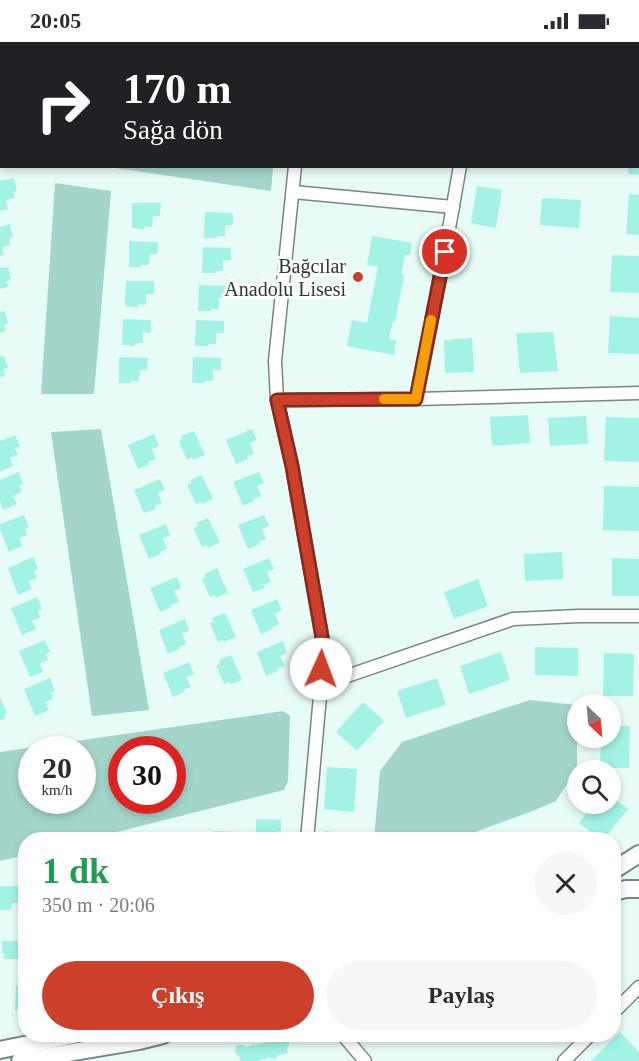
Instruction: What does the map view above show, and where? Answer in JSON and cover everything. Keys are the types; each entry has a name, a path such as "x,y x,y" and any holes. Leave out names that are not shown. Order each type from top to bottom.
{"main road":[{"path":"621,866 639,854"},
{"path":"621,890 639,889"},
{"path":"0,1050 39,1042"},
{"path":"20,1061 133,1042"}],"street":[{"path":"295,168 275,361 277,400 292,466 322,637 321,686 308,832"},
{"path":"416,399 460,168"},
{"path":"293,192 453,207"},
{"path":"277,400 639,393"},
{"path":"321,686 513,619 639,616"},
{"path":"621,1005 639,987"},
{"path":"349,1042 365,1061"},
{"path":"564,1061 583,1042"}],"green space":[{"path":"116,168 273,168 271,191"},
{"path":"55,183 111,191 94,394 41,394"},
{"path":"101,429 149,710 92,716 51,432"},
{"path":"530,700 567,704 567,748 577,748 577,760 567,760 567,784 556,801 475,832 375,832 380,771 402,742"},
{"path":"283,711 290,716 288,781 284,790 117,832 18,832 18,857 0,861 0,752 18,749 18,814 96,814 96,738 108,736 108,814 186,814 186,736 110,736"}],"building":[{"path":"629,168 639,168 639,175 628,174"},
{"path":"14,178 17,191 13,192 15,198 6,200 8,209 0,211 0,181"},
{"path":"477,186 502,190 496,228 471,223"},
{"path":"629,194 639,195 639,235 626,234"},
{"path":"542,198 581,200 579,228 540,225"},
{"path":"132,203 161,203 160,216 153,216 152,227 132,228"},
{"path":"205,212 233,213 233,225 225,225 225,236 204,238"},
{"path":"10,224 13,237 9,238 10,245 2,247 4,255 0,256 0,227"},
{"path":"372,236 412,243 410,255 405,255 401,274 404,275 395,322 393,321 389,339 396,340 394,355 347,346 352,320 367,323 378,267 367,265"},
{"path":"129,241 158,242 157,254 150,254 149,265 129,267"},
{"path":"203,247 231,248 231,260 223,260 223,271 202,273"},
{"path":"612,255 639,256 639,293 610,292"},
{"path":"8,267 11,279 7,280 8,287 0,289 0,268"},
{"path":"126,281 154,281 154,294 146,294 146,305 125,306"},
{"path":"199,285 227,286 227,298 219,298 219,309 198,311"},
{"path":"5,311 8,324 4,325 6,331 0,333 0,312"},
{"path":"610,316 639,318 639,354 608,353"},
{"path":"123,319 151,320 151,333 143,332 143,343 135,343 135,346 122,345"},
{"path":"196,320 224,321 224,333 216,333 216,344 195,346"},
{"path":"553,332 558,371 520,373 516,333"},
{"path":"472,338 474,372 445,373 444,340"},
{"path":"4,356 8,368 3,369 5,376 0,377 0,357"},
{"path":"119,357 148,358 147,370 140,370 139,381 119,383"},
{"path":"193,357 221,358 221,370 213,370 213,381 192,383"},
{"path":"528,415 530,443 492,446 490,417"},
{"path":"586,416 588,444 550,446 548,418"},
{"path":"606,417 639,418 639,462 604,461"},
{"path":"252,429 257,440 250,443 254,454 236,464 226,440"},
{"path":"194,431 205,455 187,460 179,441 183,439 181,436"},
{"path":"154,434 159,446 152,449 156,459 138,469 128,445"},
{"path":"15,435 20,447 15,448 18,455 10,458 13,466 0,472 0,441"},
{"path":"19,472 23,484 19,486 22,492 13,496 17,504 3,510 0,501 0,480"},
{"path":"259,472 264,483 257,486 261,496 243,506 233,482"},
{"path":"202,475 213,499 196,504 187,485 191,483 191,480"},
{"path":"160,479 165,490 158,493 162,503 155,506 156,509 144,513 134,490"},
{"path":"604,486 639,487 639,531 603,530"},
{"path":"24,515 29,527 25,528 27,535 19,538 22,546 9,552 0,524"},
{"path":"264,515 269,526 262,529 266,539 248,549 238,525"},
{"path":"208,518 220,542 208,548 207,545 202,547 193,528 198,526 196,523"},
{"path":"166,524 170,536 163,538 167,549 149,559 139,535"},
{"path":"562,552 563,579 525,581 524,554"},
{"path":"33,557 38,569 34,571 37,578 29,581 32,589 18,595 8,568"},
{"path":"269,558 274,569 267,572 271,582 264,585 265,588 253,592 243,569"},
{"path":"612,558 639,559 639,596 612,596"},
{"path":"217,568 228,593 216,598 215,595 210,597 202,579 206,577 204,574"},
{"path":"177,577 181,588 174,591 179,602 160,612 150,588"},
{"path":"478,579 488,606 454,619 444,592"},
{"path":"37,597 42,609 38,611 40,618 32,621 36,629 22,635 11,608"},
{"path":"277,599 282,610 275,614 279,624 261,634 251,610"},
{"path":"225,613 236,637 218,642 210,623 214,622 212,618"},
{"path":"185,619 189,631 182,633 186,644 168,654 159,630"},
{"path":"45,640 50,652 46,654 48,660 40,664 43,672 30,677 19,651"},
{"path":"283,641 287,653 280,656 285,666 266,676 257,652"},
{"path":"535,647 578,648 578,676 535,675"},
{"path":"501,652 510,680 469,694 460,666"},
{"path":"604,653 634,654 633,696 603,694"},
{"path":"231,655 242,680 224,684 216,665 220,664 219,660"},
{"path":"189,662 194,674 186,677 191,687 173,697 163,673"},
{"path":"50,678 55,691 51,692 53,699 45,702 49,710 35,716 24,689"},
{"path":"437,678 446,705 406,718 397,691"},
{"path":"0,697 7,713 0,721"},
{"path":"363,702 384,721 357,751 336,732"},
{"path":"621,726 630,726 629,768 621,768 621,760 600,760 601,748 621,748"},
{"path":"327,767 357,769 354,812 324,809"},
{"path":"621,804 628,809 609,832 591,832 579,823 586,814 621,814"},
{"path":"256,819 281,820 281,831 279,832 256,832"},
{"path":"0,886 18,886 18,903 12,903 11,910 0,910"},
{"path":"2,941 18,941 18,959 4,959 4,953 2,953"},
{"path":"16,986 18,986 18,1010 15,1010"},
{"path":"621,1033 639,1052 639,1061 591,1061 610,1042 621,1042"},
{"path":"268,1042 289,1042 288,1053 278,1055 275,1059 241,1061 235,1053 236,1046"}],"slow traffic":[{"path":"384,399 416,399 431,320"}],"place":[{"name":"Bağcılar Anadolu Lisesi","path":"358,277"}],"route":[{"path":"321,669 322,637 292,466 277,400 416,399 445,252"}]}
